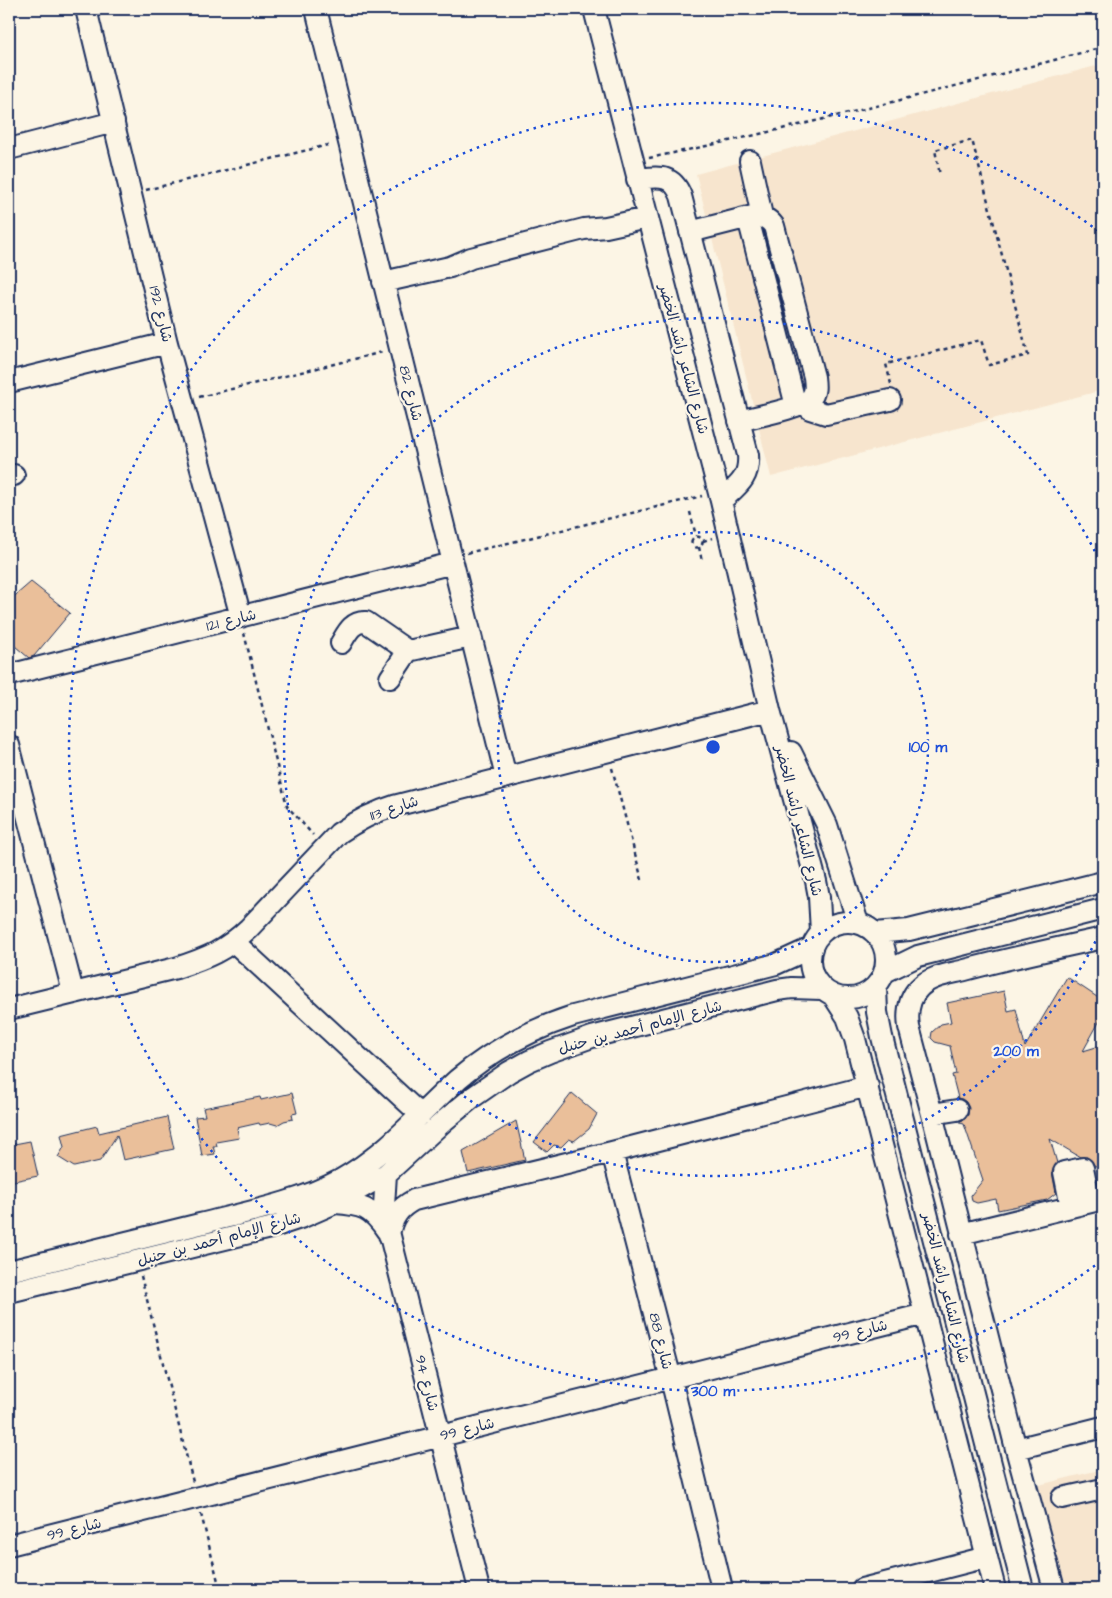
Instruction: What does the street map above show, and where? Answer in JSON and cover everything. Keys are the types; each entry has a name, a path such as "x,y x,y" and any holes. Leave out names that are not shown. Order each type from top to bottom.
{"street":[{"name":"شارع 192","path":"86,9 168,343 240,617"},
{"name":"شارع 82","path":"316,9 506,778"},
{"name":"شارع الشاعر راشد الخضر","path":"594,9 719,496 770,710 816,881 819,897 816,940"},
{"path":"9,149 114,122"},
{"path":"750,161 755,217"},
{"path":"635,170 671,180 681,196 748,455 747,474 742,482 719,496"},
{"path":"382,278 450,267 471,258 584,229 604,219 646,213"},
{"path":"690,232 755,217 769,220 774,226 814,377 816,385 810,399 800,404 739,421"},
{"path":"9,382 168,343"},
{"path":"800,404 826,414 890,400"},
{"name":"شارع 121","path":"9,675 240,617 452,560"},
{"path":"340,643 354,624 360,621 366,622 408,651"},
{"path":"390,678 408,651 471,636"},
{"name":"شارع الشاعر راشد الخضر","path":"770,710 827,825 867,928"},
{"name":"شارع 113","path":"9,1009 176,968 220,952 234,942 324,847 350,825 374,812 770,710"},
{"path":"9,745 73,992"},
{"path":"1100,913 910,958 881,979 861,997 852,999 827,993 813,977 809,963 816,940 829,926 838,923 867,928 909,930 1103,882"},
{"path":"867,928 881,942 885,951 886,962 881,979"},
{"path":"1054,1589 1018,1458 961,1234 909,1027 908,1013 911,1000 918,988 929,980 980,966 1103,938"},
{"name":"شارع الإمام أحمد بن حنبل","path":"9,1271 234,1215 314,1192 366,1164 390,1144 458,1079 496,1050 546,1025 573,1016 776,964 816,940"},
{"path":"234,942 421,1115"},
{"path":"940,950 980,966"},
{"name":"شارع الشاعر راشد الخضر","path":"881,979 879,1024 1023,1589"},
{"name":"شارع الإمام أحمد بن حنبل","path":"9,1292 270,1228 303,1217 385,1183 445,1120 472,1097 509,1072 550,1052 592,1037 778,990 792,988 827,993"},
{"name":"شارع الشاعر راشد الخضر","path":"827,993 852,1028 995,1589"},
{"path":"893,1078 931,1110 957,1110"},
{"path":"389,1235 391,1223 396,1213 404,1205 414,1200 612,1152 868,1086"},
{"name":"شارع 88","path":"612,1152 671,1379 722,1589"},
{"path":"385,1183 399,1198 414,1200"},
{"name":"شارع 94","path":"385,1183 384,1206 389,1235 479,1589"},
{"path":"961,1234 1088,1203"},
{"name":"شارع 94","path":"335,1204 358,1205 366,1208 380,1220 389,1235"},
{"name":"شارع 99","path":"9,1545 925,1314"},
{"path":"1018,1458 1103,1427"},
{"path":"1008,1531 1018,1458"},
{"path":"1062,1498 1103,1489"},
{"path":"862,1589 987,1557"}],"path":[{"path":"635,170 738,140 1103,47"},
{"path":"131,193 348,140"},
{"path":"890,400 895,398 886,364 981,340 989,365 1028,355 972,140 935,150 940,175"},
{"path":"183,401 399,348"},
{"path":"452,560 719,496"},
{"path":"690,512 696,536"},
{"path":"696,536 702,538 703,541 702,546 699,548"},
{"path":"696,536 692,543 693,546 699,548"},
{"path":"699,548 702,561"},
{"path":"240,617 288,806 324,847"},
{"path":"608,752 642,880"},
{"path":"137,1260 220,1589"}],"shaded area":[{"path":"1103,64 1103,390 771,477 696,174"},
{"path":"1103,1469 1103,1589 1061,1589 1035,1486"}],"building":[{"path":"31,582 70,613 34,656 29,658 9,641 9,601"},
{"path":"1067,977 1103,1001 1103,1015 1083,1051 1103,1045 1103,1170 1094,1165 1087,1157 1080,1157 1050,1139 1057,1163 1052,1172 1056,1193 1047,1200 998,1210 996,1199 977,1203 972,1201 971,1195 983,1180 964,1124 960,1123 968,1115 969,1108 966,1102 956,1098 958,1098 952,1075 956,1074 950,1046 935,1042 931,1038 932,1032 941,1024 951,1022 947,1003 1004,991 1008,1011 1016,1009 1025,1047"},
{"path":"292,1093 297,1113 292,1114 293,1119 277,1125 270,1123 260,1125 259,1123 237,1128 239,1138 216,1142 217,1146 213,1146 215,1154 202,1156 195,1117 205,1116 203,1108 260,1097 261,1100"},
{"path":"572,1093 597,1114 589,1129 574,1141 569,1139 561,1147 554,1145 547,1152 534,1142"},
{"path":"167,1117 174,1149 123,1160 117,1135 100,1161 74,1167 58,1157 64,1147 61,1135 97,1126 99,1133"},
{"path":"516,1121 525,1160 468,1173 463,1152"},
{"path":"30,1141 38,1176 9,1182 9,1145"}]}
